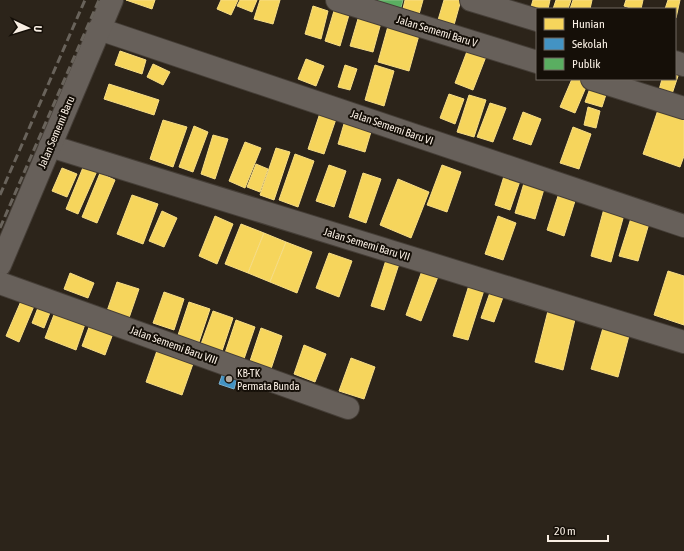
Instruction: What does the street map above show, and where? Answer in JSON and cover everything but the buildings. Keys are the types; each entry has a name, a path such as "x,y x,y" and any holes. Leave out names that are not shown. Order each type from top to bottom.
{"street":[{"name":"Jalan Sememi Baru","path":"0,265 112,0"},
{"name":"Jalan Sememi Baru V","path":"337,0 536,62"},
{"path":"471,0 536,20"},
{"name":"Jalan Sememi Baru VI","path":"99,29 684,226"},
{"path":"595,80 684,108"},
{"name":"Jalan Sememi Baru VII","path":"50,146 684,342"},
{"name":"Jalan Sememi Baru VIII","path":"0,283 348,408"}],"railway":[{"path":"0,195 85,0"},
{"path":"0,228 99,0"}],"place":[{"name":"KB-TK Permata Bunda","path":"229,379"}]}
